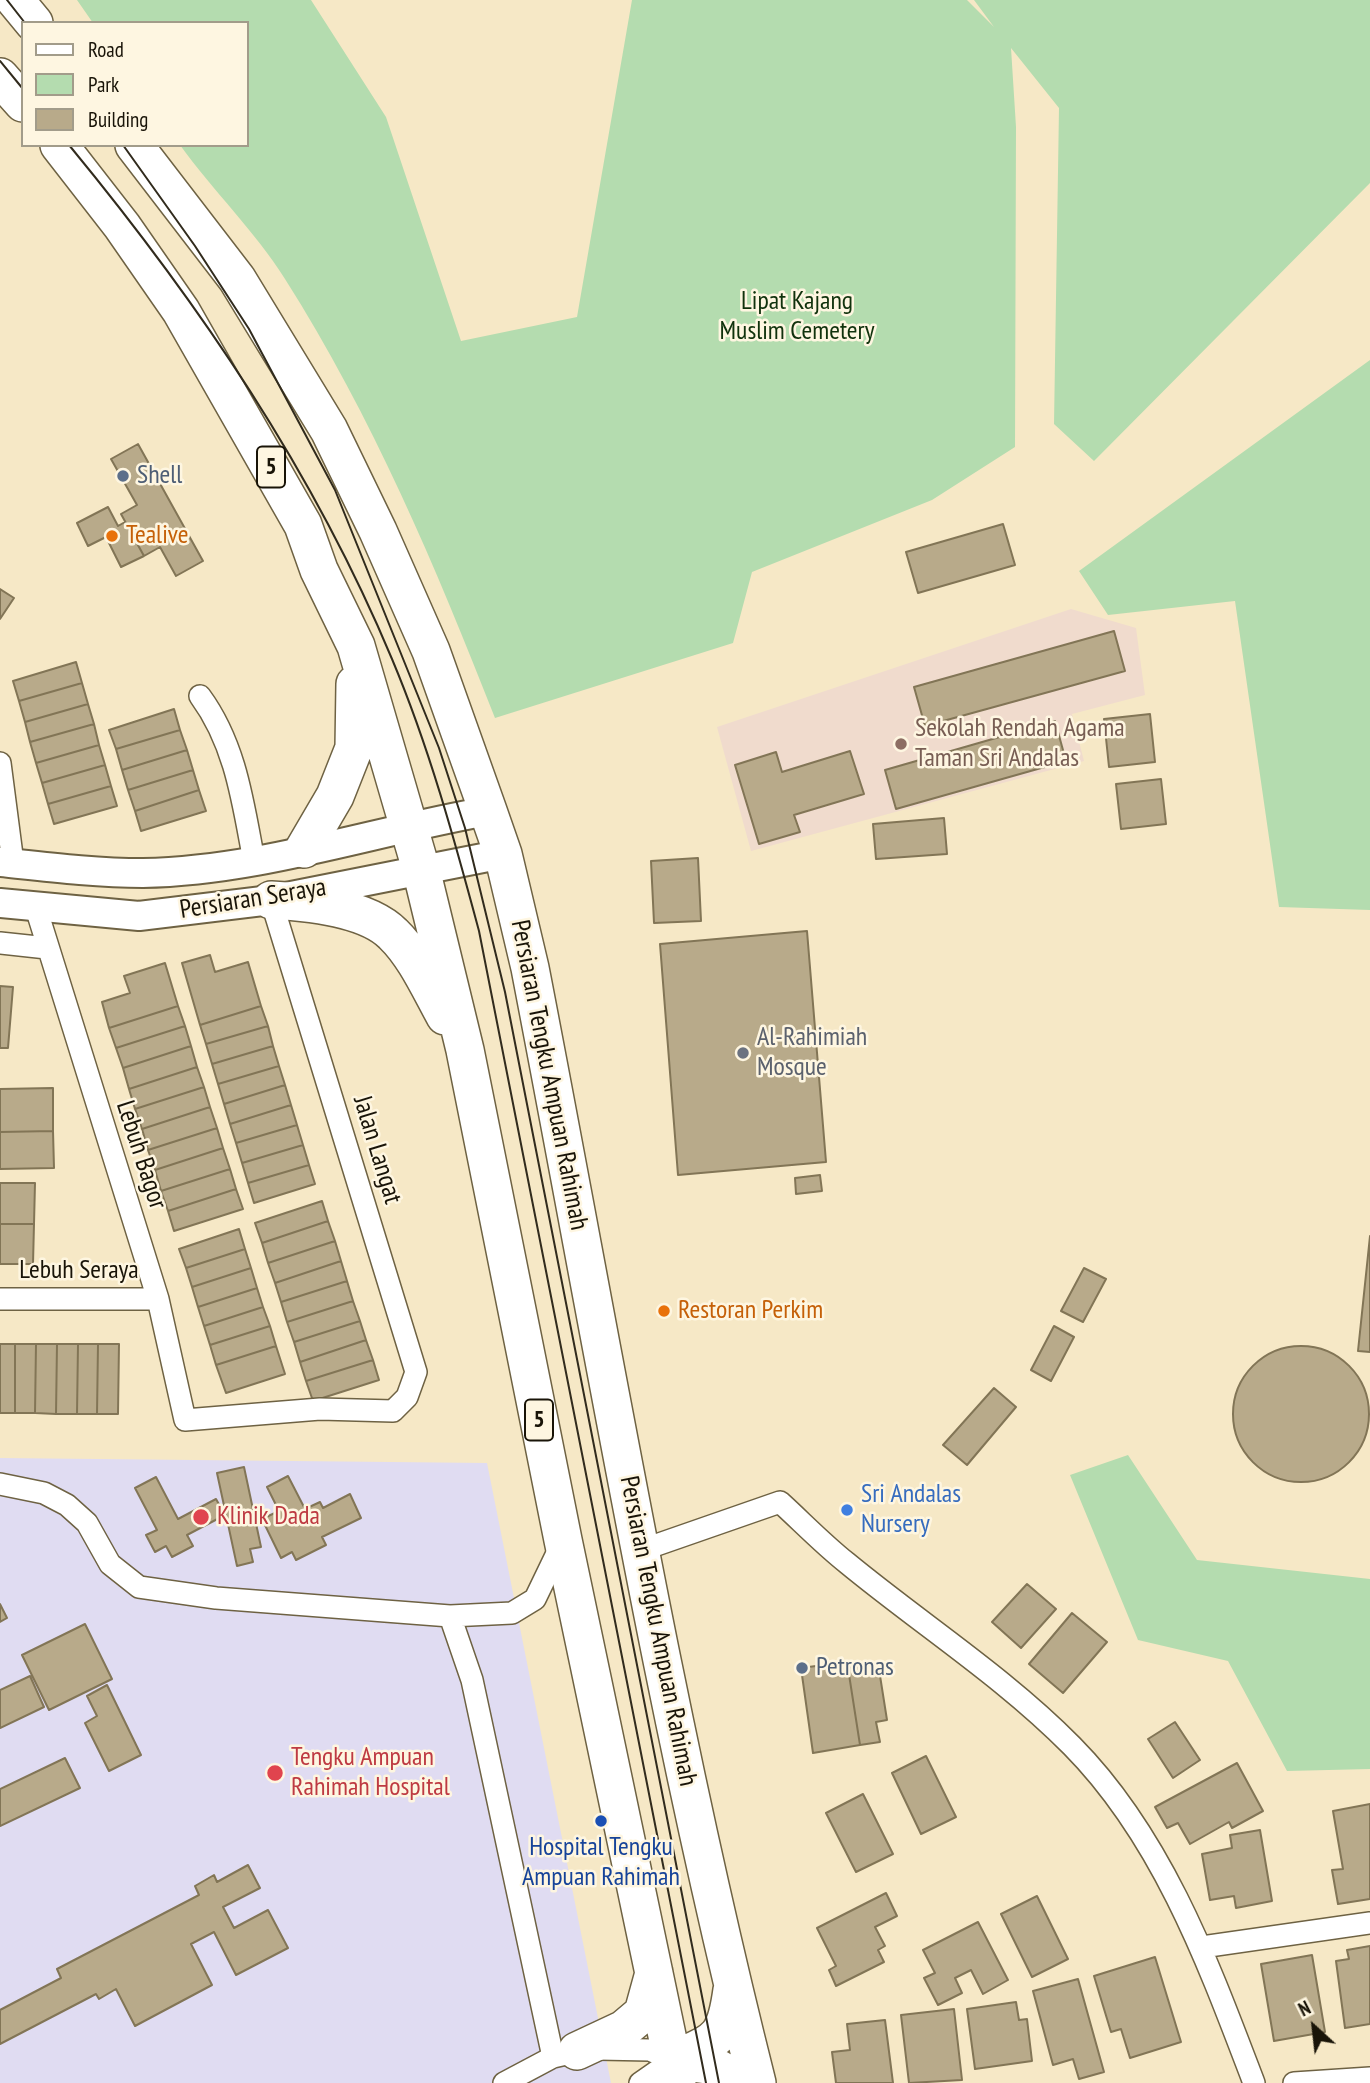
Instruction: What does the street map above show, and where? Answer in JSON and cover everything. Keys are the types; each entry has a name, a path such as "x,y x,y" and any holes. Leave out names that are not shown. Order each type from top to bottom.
{"highway":[{"path":"15,0 32,21"},
{"path":"0,77 21,101"},
{"name":"5","path":"61,147 122,226 181,311 303,525 318,569 356,646 421,869 465,1050 563,1540 675,2072"},
{"name":"Persiaran Tengku Ampuan Rahimah","path":"136,147 237,279 329,430 431,651 503,854 530,968 671,1710 757,2083"},
{"path":"304,849 335,796 354,748 356,646"},
{"path":"271,900 314,903 367,918 393,933 465,1050"},
{"path":"565,2054 624,2029 643,2013 655,1972"},
{"path":"675,2072 718,2037 728,2021 733,1986"},
{"path":"675,2072 714,2066 743,2083"}],"main road":[{"name":"Persiaran Seraya","path":"6,862 143,873 254,861 407,825 488,811"},
{"name":"Persiaran Seraya","path":"0,904 139,916 271,900 503,854"}],"street":[{"path":"200,696 218,721 237,775 254,861"},
{"path":"0,763 6,862"},
{"name":"Jalan Langat","path":"186,1420 320,1409 393,1411 407,1397 416,1371 271,900"},
{"name":"Lebuh Bagor","path":"36,908 158,1299 186,1420"},
{"path":"0,943 47,948"},
{"name":"Lebuh Seraya","path":"0,1299 158,1299"},
{"path":"0,1484 44,1493 67,1505 87,1523 110,1564 139,1587 216,1598 450,1616 512,1613 535,1599 563,1540"},
{"path":"642,1550 780,1502 846,1562 946,1638 1073,1746 1132,1819 1202,1947 1254,2083"},
{"path":"450,1616 472,1680 565,2054"},
{"path":"1202,1947 1370,1923"},
{"path":"504,2083 565,2054 619,2047 650,2050 675,2072"},
{"path":"640,2083 675,2072"},
{"path":"1294,2083 1370,2078"}],"shaded area":[{"name":"Sekolah Rendah Agama Taman Sri Andalas","path":"1071,609 1136,628 1145,695 1072,714 1084,761 751,851 717,727"},
{"name":"Tengku Ampuan Rahimah Hospital","path":"0,1458 487,1463 611,2083 0,2083"}],"green space":[{"name":"Lipat Kajang Muslim Cemetery","path":"77,0 311,0 386,117 461,341 577,317 632,0 967,0 994,27 974,0 1370,0 1370,183 1094,461 1054,424 1059,108 1011,48 1016,127 1015,447 932,500 752,572 733,643 495,718 426,549 374,438 317,331 273,261 182,147 248,147 248,21 92,21"},
{"path":"1370,360 1370,910 1279,907 1235,601 1108,615 1079,571"},
{"path":"1128,1455 1197,1560 1370,1579 1370,1769 1287,1771 1228,1661 1138,1640 1070,1475"}],"building":[{"path":"138,444 203,561 176,576 160,547 144,556 121,514 137,505 111,459"},
{"path":"108,507 118,526 125,522 144,556 121,567 106,537 88,546 77,523"},
{"path":"1003,524 1015,565 918,593 906,552"},
{"path":"0,589 14,598 0,619"},
{"path":"1114,631 1125,671 925,726 914,687"},
{"path":"76,662 82,683 19,701 13,681"},
{"path":"82,683 88,704 25,722 19,701"},
{"path":"88,704 94,724 30,742 25,722"},
{"path":"174,709 180,730 116,749 109,730"},
{"path":"1150,714 1155,762 1109,767 1104,719"},
{"path":"1055,721 1066,761 896,809 885,770"},
{"path":"94,724 99,745 36,763 30,742"},
{"path":"180,730 187,750 122,770 116,749"},
{"path":"99,745 105,765 42,783 36,763"},
{"path":"187,750 193,770 128,790 122,770"},
{"path":"850,751 864,794 794,815 800,832 759,844 735,765 776,752 782,772"},
{"path":"105,765 111,786 48,804 42,783"},
{"path":"193,770 199,790 135,811 128,790"},
{"path":"1161,779 1166,824 1121,829 1116,784"},
{"path":"111,786 117,806 54,824 48,804"},
{"path":"199,790 206,811 141,831 135,811"},
{"path":"944,818 947,854 876,859 873,824"},
{"path":"698,858 701,921 654,923 651,861"},
{"name":"Al-Rahimiah Mosque","path":"807,931 826,1162 678,1175 660,944"},
{"path":"210,955 215,972 248,962 261,1006 200,1025 182,963"},
{"path":"165,963 178,1006 109,1028 102,1002 130,993 124,976"},
{"path":"0,986 13,987 8,1048 0,1048"},
{"path":"178,1006 185,1026 116,1048 109,1028"},
{"path":"261,1006 268,1026 206,1044 200,1025"},
{"path":"185,1026 191,1046 123,1068 116,1048"},
{"path":"268,1026 273,1046 212,1064 206,1044"},
{"path":"191,1046 197,1067 129,1089 123,1068"},
{"path":"273,1046 279,1066 218,1084 212,1064"},
{"path":"279,1066 285,1085 224,1104 218,1084"},
{"path":"197,1067 204,1087 135,1109 129,1089"},
{"path":"285,1085 291,1105 230,1124 224,1104"},
{"path":"204,1087 210,1107 142,1129 135,1109"},
{"path":"53,1088 53,1131 0,1132 0,1089"},
{"path":"291,1105 297,1125 236,1143 230,1124"},
{"path":"210,1107 217,1128 148,1150 142,1129"},
{"path":"297,1125 303,1145 242,1163 236,1143"},
{"path":"217,1128 223,1148 155,1170 148,1150"},
{"path":"53,1131 54,1168 0,1169 0,1132"},
{"path":"303,1145 309,1165 248,1183 242,1163"},
{"path":"223,1148 230,1169 161,1191 155,1170"},
{"path":"309,1165 315,1184 254,1203 248,1183"},
{"path":"230,1169 236,1189 168,1211 161,1191"},
{"path":"820,1175 822,1191 796,1194 795,1178"},
{"path":"0,1183 35,1183 34,1224 0,1224"},
{"path":"236,1189 243,1209 174,1231 168,1211"},
{"path":"322,1201 328,1221 262,1243 255,1223"},
{"path":"328,1221 335,1241 268,1263 262,1243"},
{"path":"0,1224 34,1224 33,1264 0,1264"},
{"path":"239,1229 245,1249 186,1268 179,1249"},
{"path":"1370,1236 1370,1352 1358,1351"},
{"path":"335,1241 341,1261 275,1283 268,1263"},
{"path":"245,1249 251,1268 192,1287 186,1268"},
{"path":"341,1261 347,1281 281,1302 275,1283"},
{"path":"251,1268 257,1288 198,1307 192,1287"},
{"path":"1084,1268 1106,1279 1083,1322 1061,1311"},
{"path":"347,1281 353,1301 287,1322 281,1302"},
{"path":"257,1288 263,1307 204,1326 198,1307"},
{"path":"353,1301 360,1321 294,1342 287,1322"},
{"path":"263,1307 270,1326 210,1345 204,1326"},
{"path":"360,1321 366,1340 300,1362 294,1342"},
{"path":"270,1326 276,1346 216,1365 210,1345"},
{"path":"1054,1326 1074,1337 1051,1381 1031,1370"},
{"path":"366,1340 373,1360 306,1381 300,1362"},
{"path":"0,1344 15,1344 15,1413 0,1413"},
{"path":"15,1344 36,1344 35,1413 15,1413"},
{"path":"36,1344 57,1344 56,1414 35,1413"},
{"path":"57,1344 78,1344 77,1414 56,1414"},
{"path":"78,1344 98,1344 97,1414 77,1414"},
{"path":"98,1344 119,1344 118,1414 97,1414"},
{"path":"276,1346 285,1374 226,1393 216,1365"},
{"path":"1301,1346 1327,1351 1349,1366 1364,1388 1369,1414 1364,1440 1349,1462 1327,1477 1301,1482 1275,1477 1253,1462 1238,1440 1233,1414 1238,1388 1253,1366 1275,1351"},
{"path":"373,1360 379,1380 313,1401 306,1381"},
{"path":"994,1388 1016,1407 967,1465 943,1445"},
{"path":"244,1467 261,1547 250,1549 253,1562 237,1566 217,1473"},
{"path":"288,1476 305,1509 320,1502 323,1508 350,1494 361,1518 322,1537 326,1545 296,1560 292,1552 281,1558 262,1519 279,1511 267,1487"},
{"name":"Klinik Dada","path":"156,1477 178,1519 216,1499 225,1515 187,1535 193,1546 172,1557 166,1546 155,1552 146,1535 157,1530 135,1488"},
{"path":"1027,1584 1056,1609 1021,1648 992,1622"},
{"path":"0,1604 7,1618 0,1622"},
{"path":"1072,1613 1107,1642 1063,1693 1029,1664"},
{"path":"85,1624 112,1679 49,1710 22,1655"},
{"path":"878,1663 887,1720 876,1722 880,1742 860,1745 848,1668"},
{"path":"831,1664 832,1670 848,1668 860,1745 813,1753 801,1668"},
{"path":"30,1676 44,1707 0,1728 0,1690"},
{"path":"107,1685 141,1755 109,1771 85,1723 97,1716 87,1696"},
{"path":"1175,1722 1200,1760 1173,1778 1148,1739"},
{"path":"926,1756 956,1817 921,1834 892,1773"},
{"path":"65,1758 80,1788 0,1826 0,1789"},
{"path":"1237,1763 1263,1811 1232,1828 1229,1822 1190,1844 1178,1823 1167,1828 1155,1807"},
{"path":"863,1794 893,1854 856,1872 826,1813"},
{"path":"1370,1804 1370,1899 1338,1904 1332,1870 1343,1869 1333,1811"},
{"path":"1260,1830 1272,1901 1236,1908 1234,1896 1210,1900 1202,1854 1232,1848 1230,1835"},
{"path":"248,1865 260,1888 223,1907 234,1928 268,1910 288,1948 236,1975 214,1932 191,1944 212,1985 135,2026 116,1989 99,1999 96,1994 0,2044 0,2010 61,1978 57,1969 199,1895 195,1886 214,1875 217,1882"},
{"path":"886,1893 897,1916 875,1927 885,1946 878,1950 884,1962 836,1986 829,1970 836,1966 817,1928"},
{"path":"1037,1896 1068,1959 1032,1977 1001,1914"},
{"path":"978,1922 1008,1980 983,1994 971,1970 955,1978 962,1993 938,2005 924,1978 935,1973 923,1950"},
{"path":"1370,1946 1370,2024 1345,2028 1336,1961 1349,1959 1347,1950"},
{"path":"1312,1955 1325,2032 1274,2041 1261,1964"},
{"path":"1155,1957 1181,2042 1130,2058 1121,2029 1111,2032 1094,1976"},
{"path":"1078,1979 1104,2072 1079,2079 1073,2059 1053,2065 1033,1991"},
{"path":"1016,2002 1019,2020 1027,2019 1032,2061 975,2069 967,2009"},
{"path":"954,2009 962,2080 909,2083 901,2015"},
{"path":"885,2020 893,2083 836,2083 832,2052 850,2050 847,2024"}],"tram line":[{"path":"7,0 23,21"},
{"path":"0,61 21,87"},
{"path":"71,147 163,265 207,327 250,390 289,455 361,589 392,659 429,759 479,931 706,2083"},
{"path":"124,147 195,246 249,329 335,490 439,748 465,828 505,992 719,2083"}],"place":[{"name":"Shell","path":"123,476"},
{"name":"Tealive","path":"112,536"},
{"name":"Sekolah Rendah Agama Taman Sri Andalas","path":"901,744"},
{"name":"Al-Rahimiah Mosque","path":"743,1053"},
{"name":"Restoran Perkim","path":"664,1311"},
{"name":"Sri Andalas Nursery","path":"847,1510"},
{"name":"Klinik Dada","path":"201,1517"},
{"name":"Petronas","path":"802,1668"},
{"name":"Tengku Ampuan Rahimah Hospital","path":"275,1773"},
{"name":"Hospital Tengku Ampuan Rahimah","path":"601,1821"}]}
